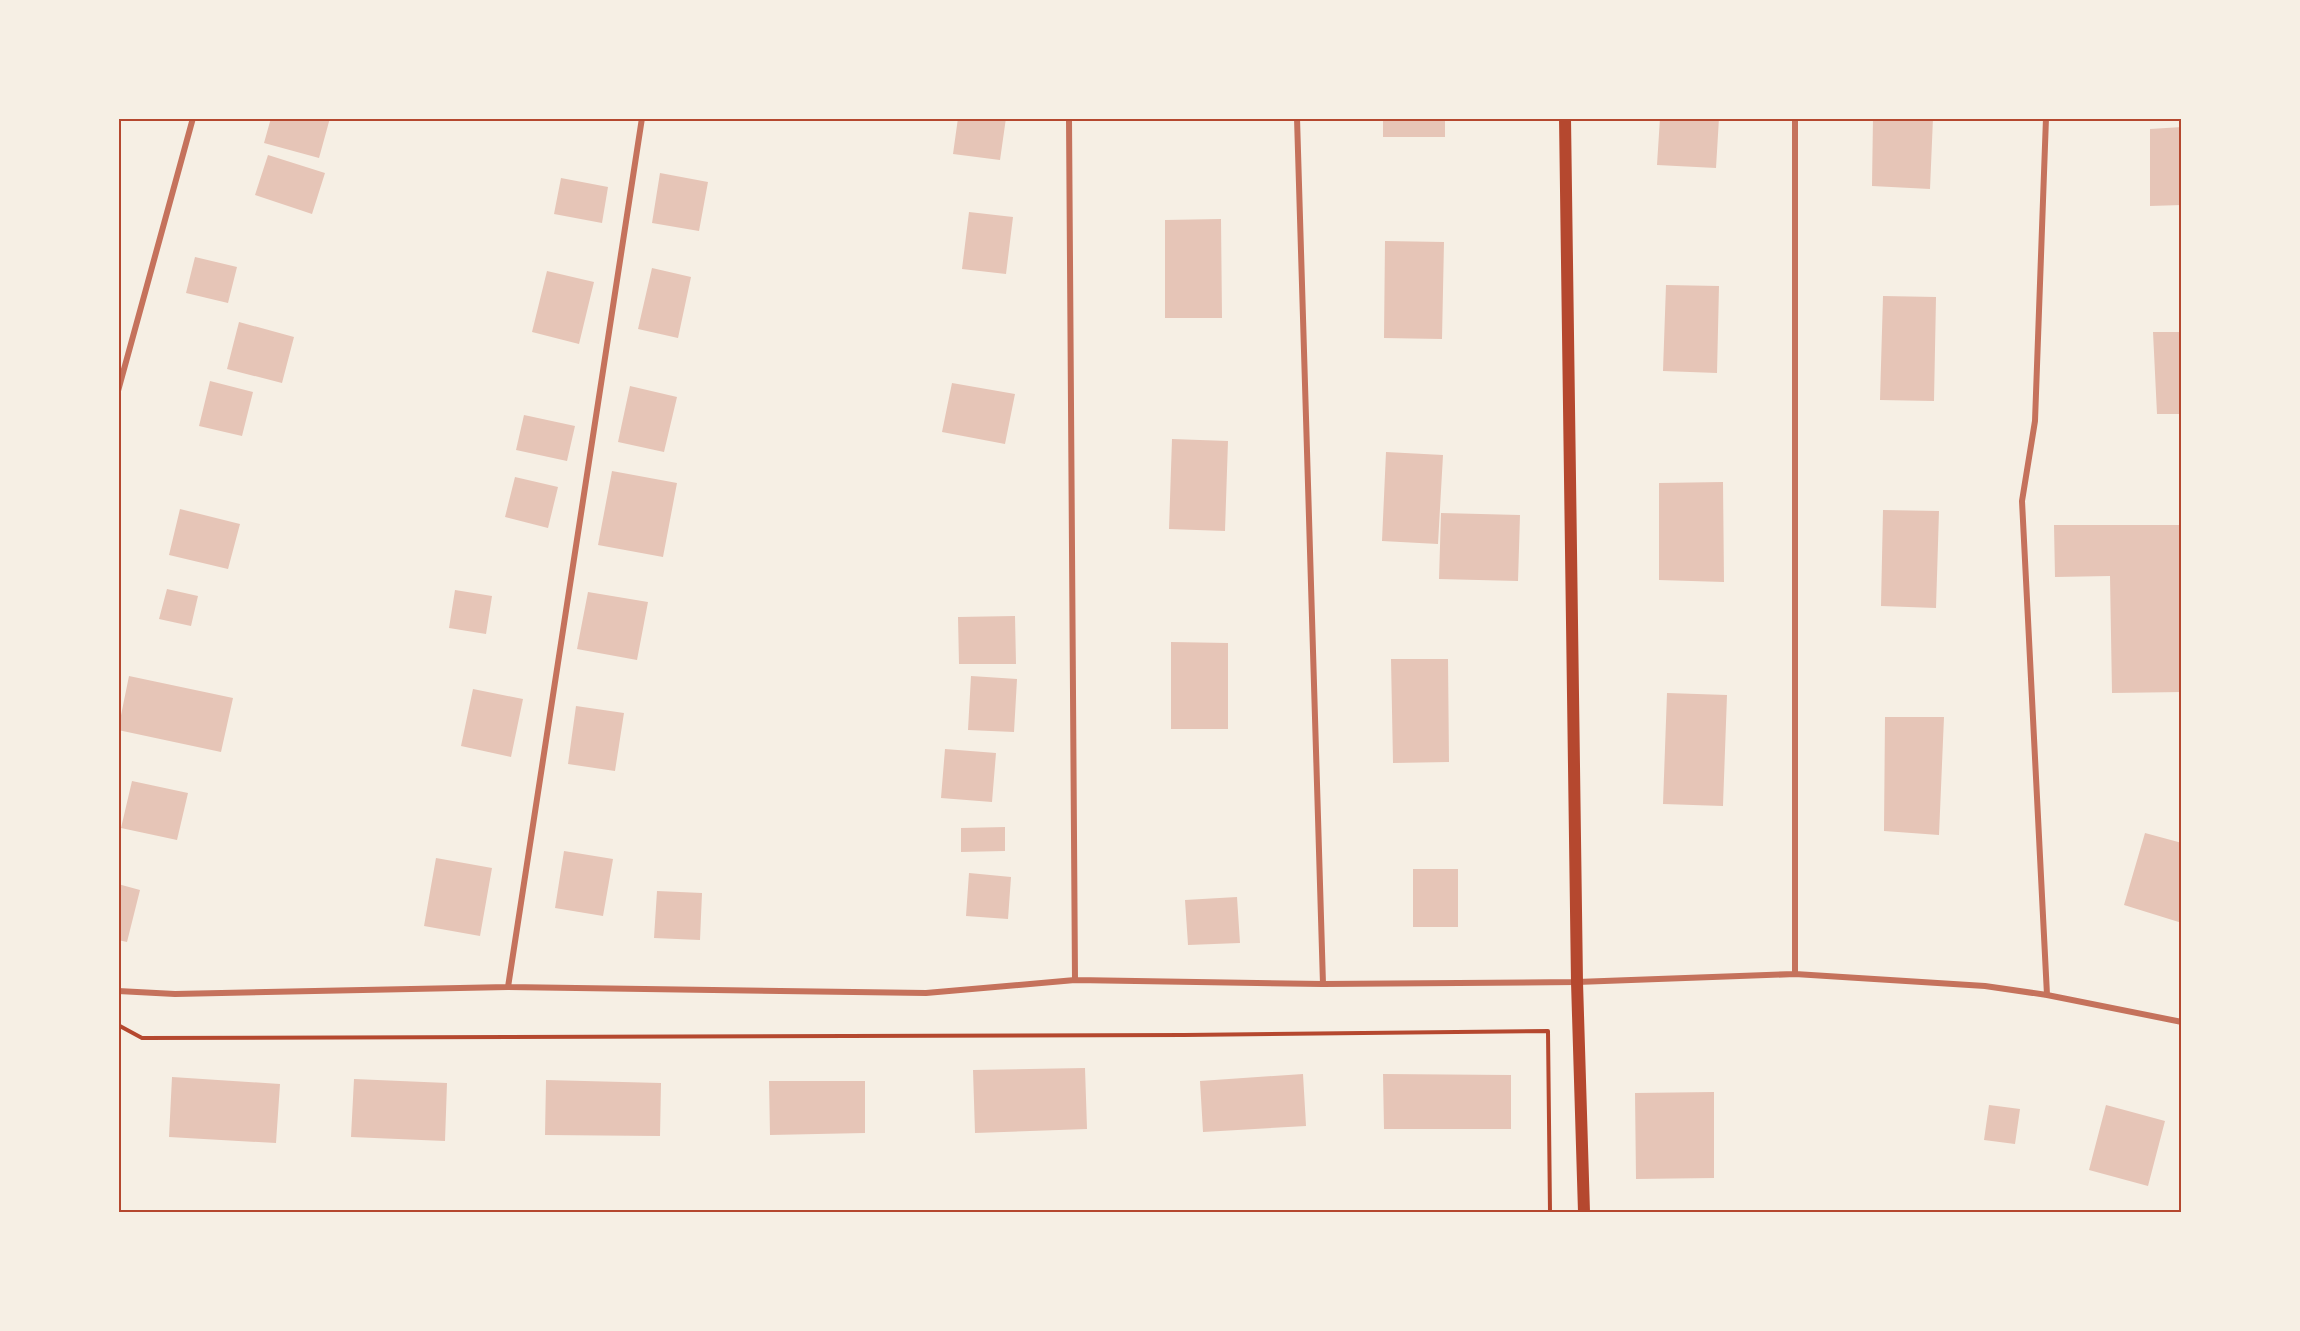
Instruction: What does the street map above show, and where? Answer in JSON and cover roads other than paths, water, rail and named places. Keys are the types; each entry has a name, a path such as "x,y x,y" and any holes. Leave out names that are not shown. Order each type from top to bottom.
{"main road":[{"path":"1565,118 1577,982 1584,1212"}],"street":[{"path":"118,391 193,118"},
{"path":"508,987 642,118"},
{"path":"1070,118 1075,980"},
{"path":"1297,118 1323,984"},
{"path":"1795,974 1796,118"},
{"path":"2046,118 2035,421 2022,501 2047,995"},
{"path":"118,991 176,994 508,987 926,993 1075,980 1323,984 1577,982 1795,974 1985,986 2047,995 2181,1022"}]}
